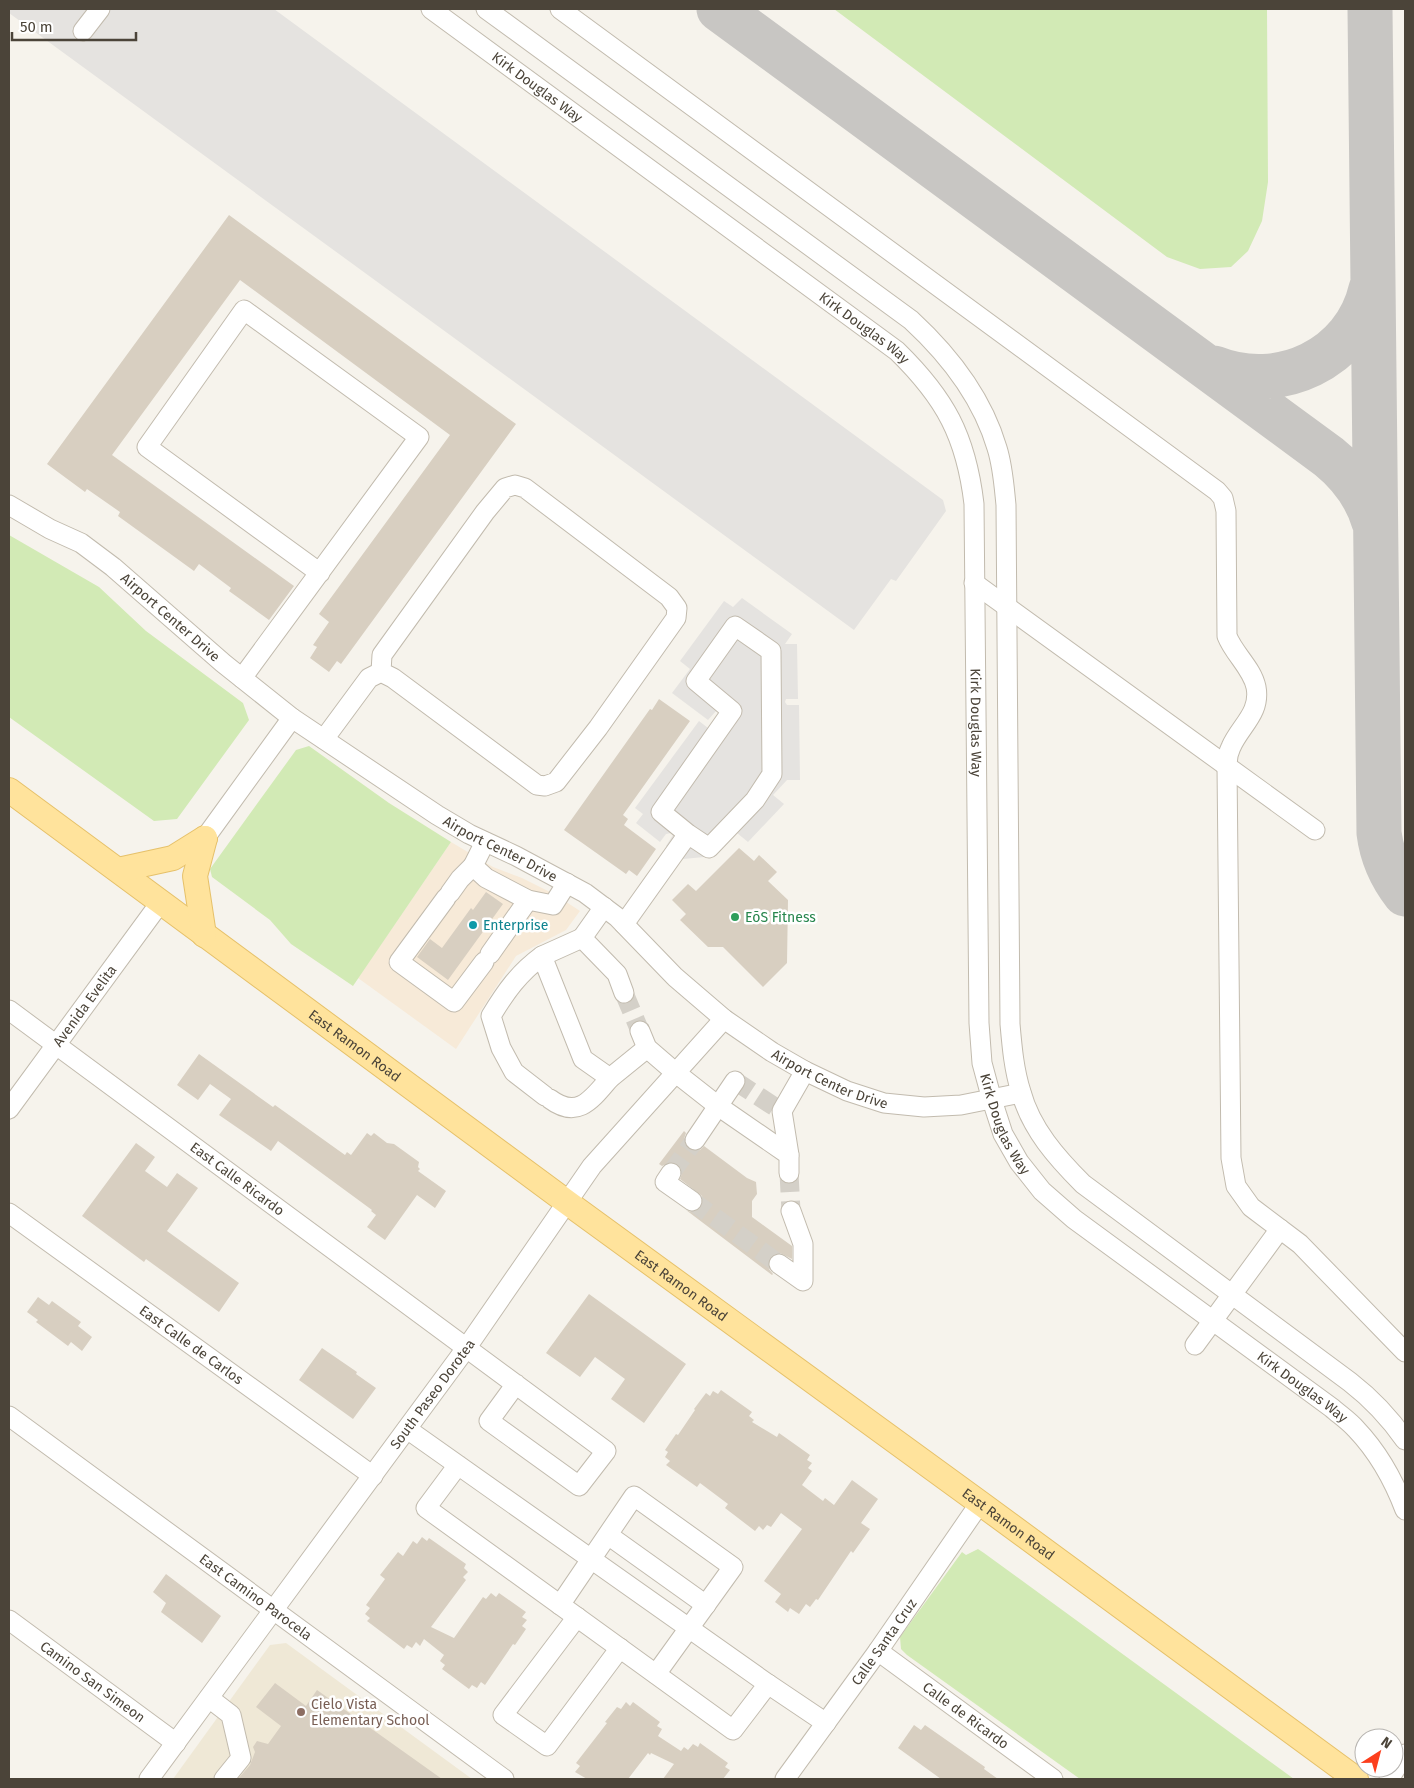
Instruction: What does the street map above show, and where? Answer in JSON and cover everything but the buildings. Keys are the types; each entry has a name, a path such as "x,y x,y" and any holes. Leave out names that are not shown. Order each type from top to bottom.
{"main road":[{"name":"East Ramon Road","path":"9,790 568,1203 1356,1779"},
{"path":"118,870 173,858 205,838"},
{"path":"204,934 195,876 205,838"}],"street":[{"path":"84,31 100,9"},
{"name":"Kirk Douglas Way","path":"430,9 897,351 935,392 950,417 962,447 971,477 974,504 979,1016 982,1063 1003,1134 1019,1162 1042,1191 1074,1219 1332,1408 1356,1429 1376,1453 1388,1472 1405,1510"},
{"name":"Kirk Douglas Way","path":"486,9 911,320 948,356 977,400 990,425 998,450 1004,479 1006,505 1010,1024 1014,1061 1021,1093 1029,1114 1042,1136 1062,1163 1083,1184 1374,1400 1405,1440"},
{"path":"560,9 1218,491 1226,510 1227,636 1252,678 1257,695 1254,711 1231,746 1227,766 1231,1158 1236,1186 1251,1207 1300,1244 1405,1352"},
{"path":"620,148 640,122"},
{"path":"242,678 320,572 419,437 244,310 146,446 320,572"},
{"path":"515,485 525,488 602,546 669,597 677,608 676,618 598,728 556,782 545,786 537,785 393,678 381,672 382,655 403,624 490,506 505,488 515,485"},
{"name":"Airport Center Drive","path":"9,505 50,529 81,543 292,718 437,815 485,842 585,893 624,924 675,977 724,1019 772,1052 805,1071 847,1091 884,1103 924,1107 962,1105 1021,1093"},
{"path":"974,582 1315,830"},
{"path":"735,626 771,651 772,774 755,800 709,848 688,834 661,812 732,711 696,681 735,626"},
{"path":"324,739 369,678 381,672"},
{"path":"205,838 292,718"},
{"path":"624,924 688,834"},
{"path":"485,842 473,866 460,879 399,962 454,1002 528,900"},
{"path":"473,866 486,878 528,900 553,905 567,883"},
{"name":"Avenida Evelita","path":"9,1109 160,902"},
{"path":"604,907 582,938 542,956 524,968 504,994 491,1016 501,1048 514,1072 559,1106 578,1107 585,1104 643,1040 676,1073 789,1164 778,1109 805,1071"},
{"path":"582,938 617,974 624,993"},
{"path":"542,956 583,1059 610,1078"},
{"name":"East Calle Ricardo","path":"9,1010 467,1347 606,1451 578,1486 489,1421 516,1384"},
{"name":"South Paseo Dorotea","path":"149,1779 467,1347 592,1166 724,1019"},
{"path":"695,1140 735,1081"},
{"path":"671,1173 665,1182 692,1201"},
{"path":"779,1264 803,1281 803,1244 791,1211"},
{"name":"East Calle de Carlos","path":"9,1213 373,1476"},
{"path":"1195,1345 1280,1229"},
{"name":"East Camino Parocela","path":"9,1416 504,1779"},
{"path":"407,1429 826,1724"},
{"path":"458,1464 426,1508 733,1730 768,1684"},
{"path":"560,1605 634,1496 734,1567 656,1674"},
{"name":"Calle Santa Cruz","path":"785,1779 878,1651 980,1503"},
{"path":"608,1535 706,1605"},
{"path":"577,1617 503,1715 547,1746 620,1648"},
{"name":"Camino San Simeon","path":"9,1620 176,1743"},
{"name":"Calle de Ricardo","path":"878,1651 1052,1779"},
{"path":"209,1698 231,1715 241,1758 224,1779"},
{"path":"1389,1779 1405,1754"}],"shaded area":[{"path":"9,9 274,9 943,500 946,511 896,581 891,579 854,630 9,13"},
{"path":"742,598 792,634 785,644 797,644 798,699 786,699 785,702 787,705 799,705 800,780 787,780 773,795 784,804 748,842 737,833 715,856 683,859 666,846 673,835 671,833 666,834 660,842 636,823 643,814 635,808 699,721 710,728 721,713 716,711 708,720 672,693 690,669 680,661 724,601 733,607"},
{"path":"451,842 493,867 522,878 554,894 580,911 566,930 516,956 456,1049 358,978"},
{"name":"Cielo Vista Elementary School","path":"286,1643 472,1779 173,1779 270,1645"}],"green space":[{"path":"834,9 1267,9 1268,182 1262,221 1248,251 1231,267 1200,269 1167,257"},
{"path":"9,535 99,587 146,631 243,703 249,720 177,819 154,821 9,717"},
{"path":"309,746 389,803 451,842 353,986 291,944 270,920 212,877 210,869 296,750"},
{"path":"978,1549 1294,1779 1080,1779 907,1655 901,1649 900,1637 962,1552 966,1555"}],"taxiway":[{"path":"719,9 1329,457 1357,486 1367,503 1374,522"},
{"path":"1370,9 1379,833 1382,850 1388,866 1405,894"},
{"path":"1214,368 1239,375 1264,376 1288,373 1311,364 1331,352 1349,335 1362,314 1371,289"}],"tunnel":[{"path":"624,993 640,1031"},
{"path":"735,1081 775,1107"},
{"path":"671,1173 695,1140"},
{"path":"789,1173 791,1211"},
{"path":"692,1201 779,1264"}],"place":[{"name":"EōS Fitness","path":"735,917"},
{"name":"Enterprise","path":"473,925"},
{"name":"Cielo Vista Elementary School","path":"301,1712"}]}
